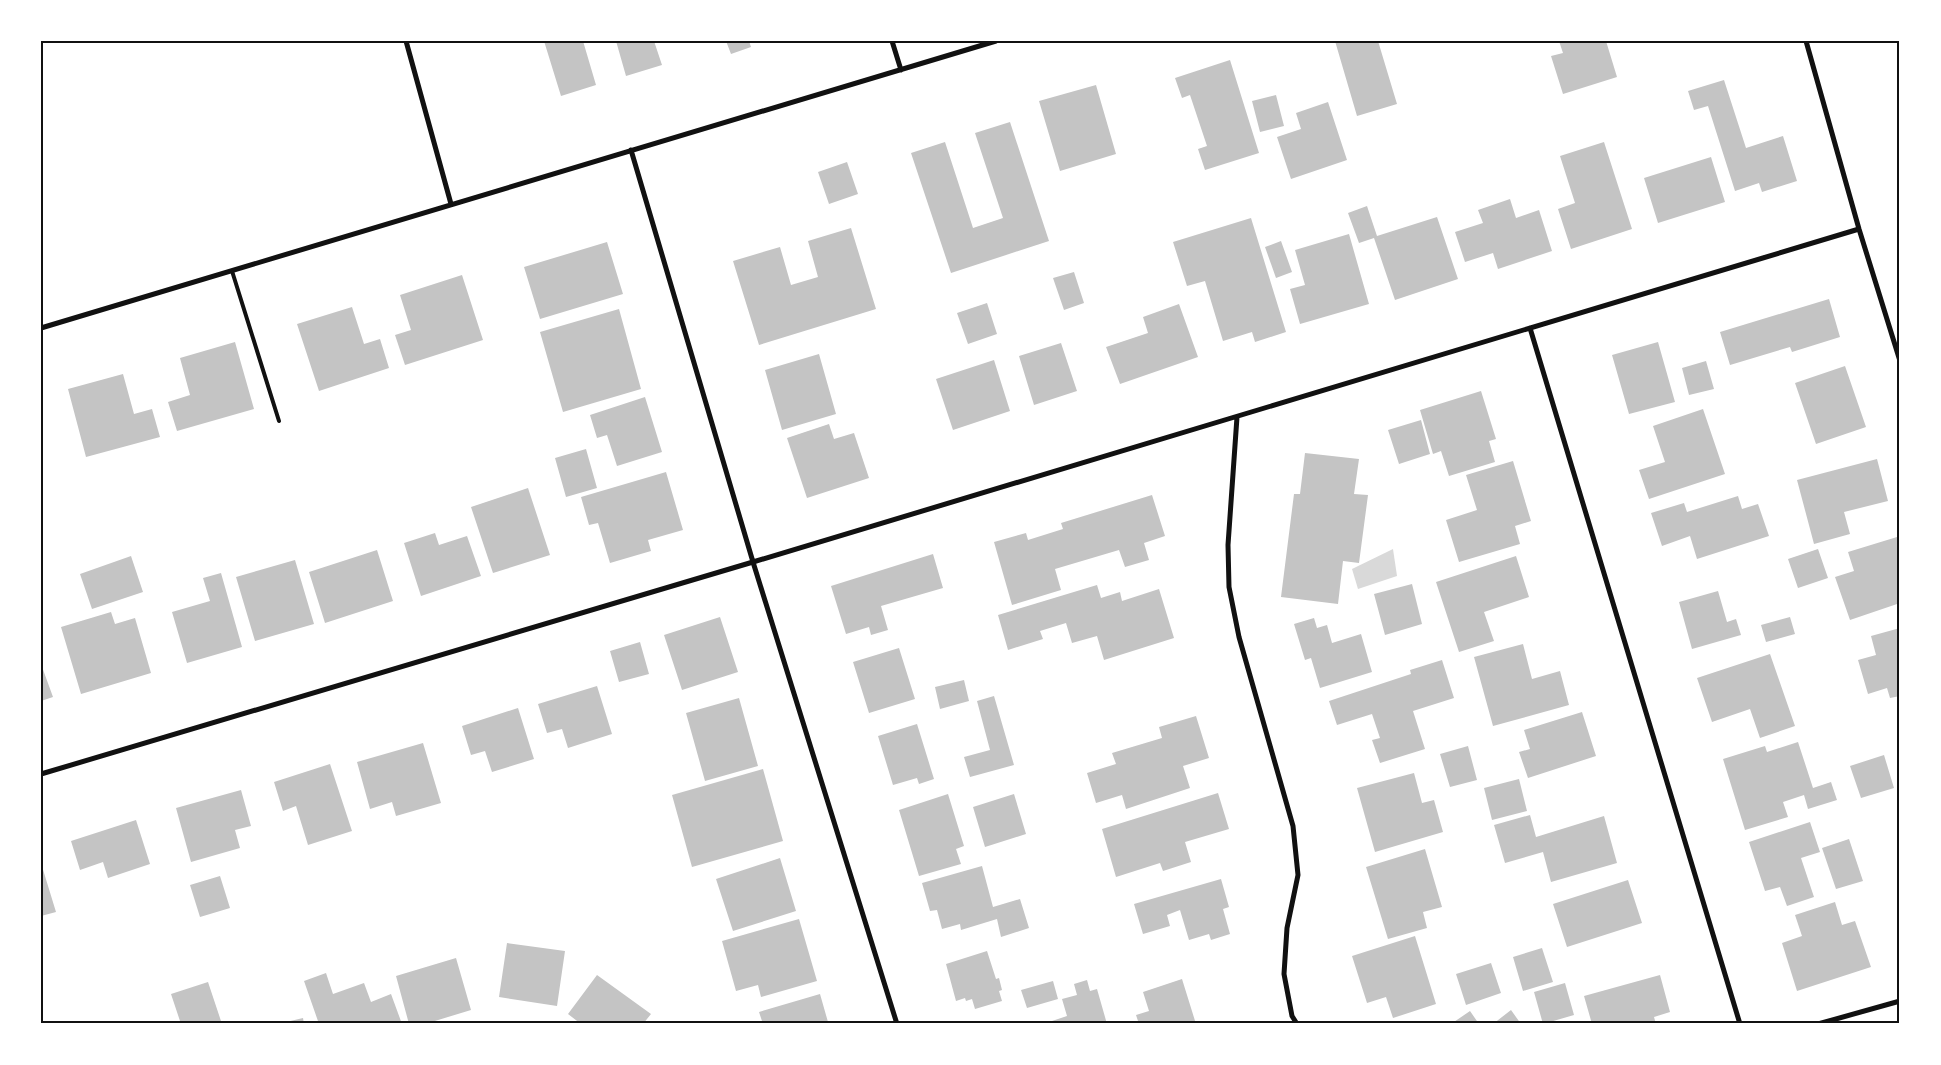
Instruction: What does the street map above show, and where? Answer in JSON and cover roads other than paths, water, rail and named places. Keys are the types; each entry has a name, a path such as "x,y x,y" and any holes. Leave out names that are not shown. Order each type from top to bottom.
{"street":[{"path":"406,41 451,204"},
{"path":"892,41 901,70"},
{"path":"41,328 996,41"},
{"path":"1806,41 1859,229 1900,361"},
{"path":"631,150 754,562 896,1024"},
{"path":"41,774 754,562 1859,229"},
{"path":"1530,328 1740,1024"},
{"path":"1237,417 1228,545 1229,587 1239,637 1293,826 1298,875 1288,928 1284,974 1292,1016 1297,1024"},
{"path":"1818,1024 1900,1001"}],"lane":[{"path":"232,271 279,421"}]}
